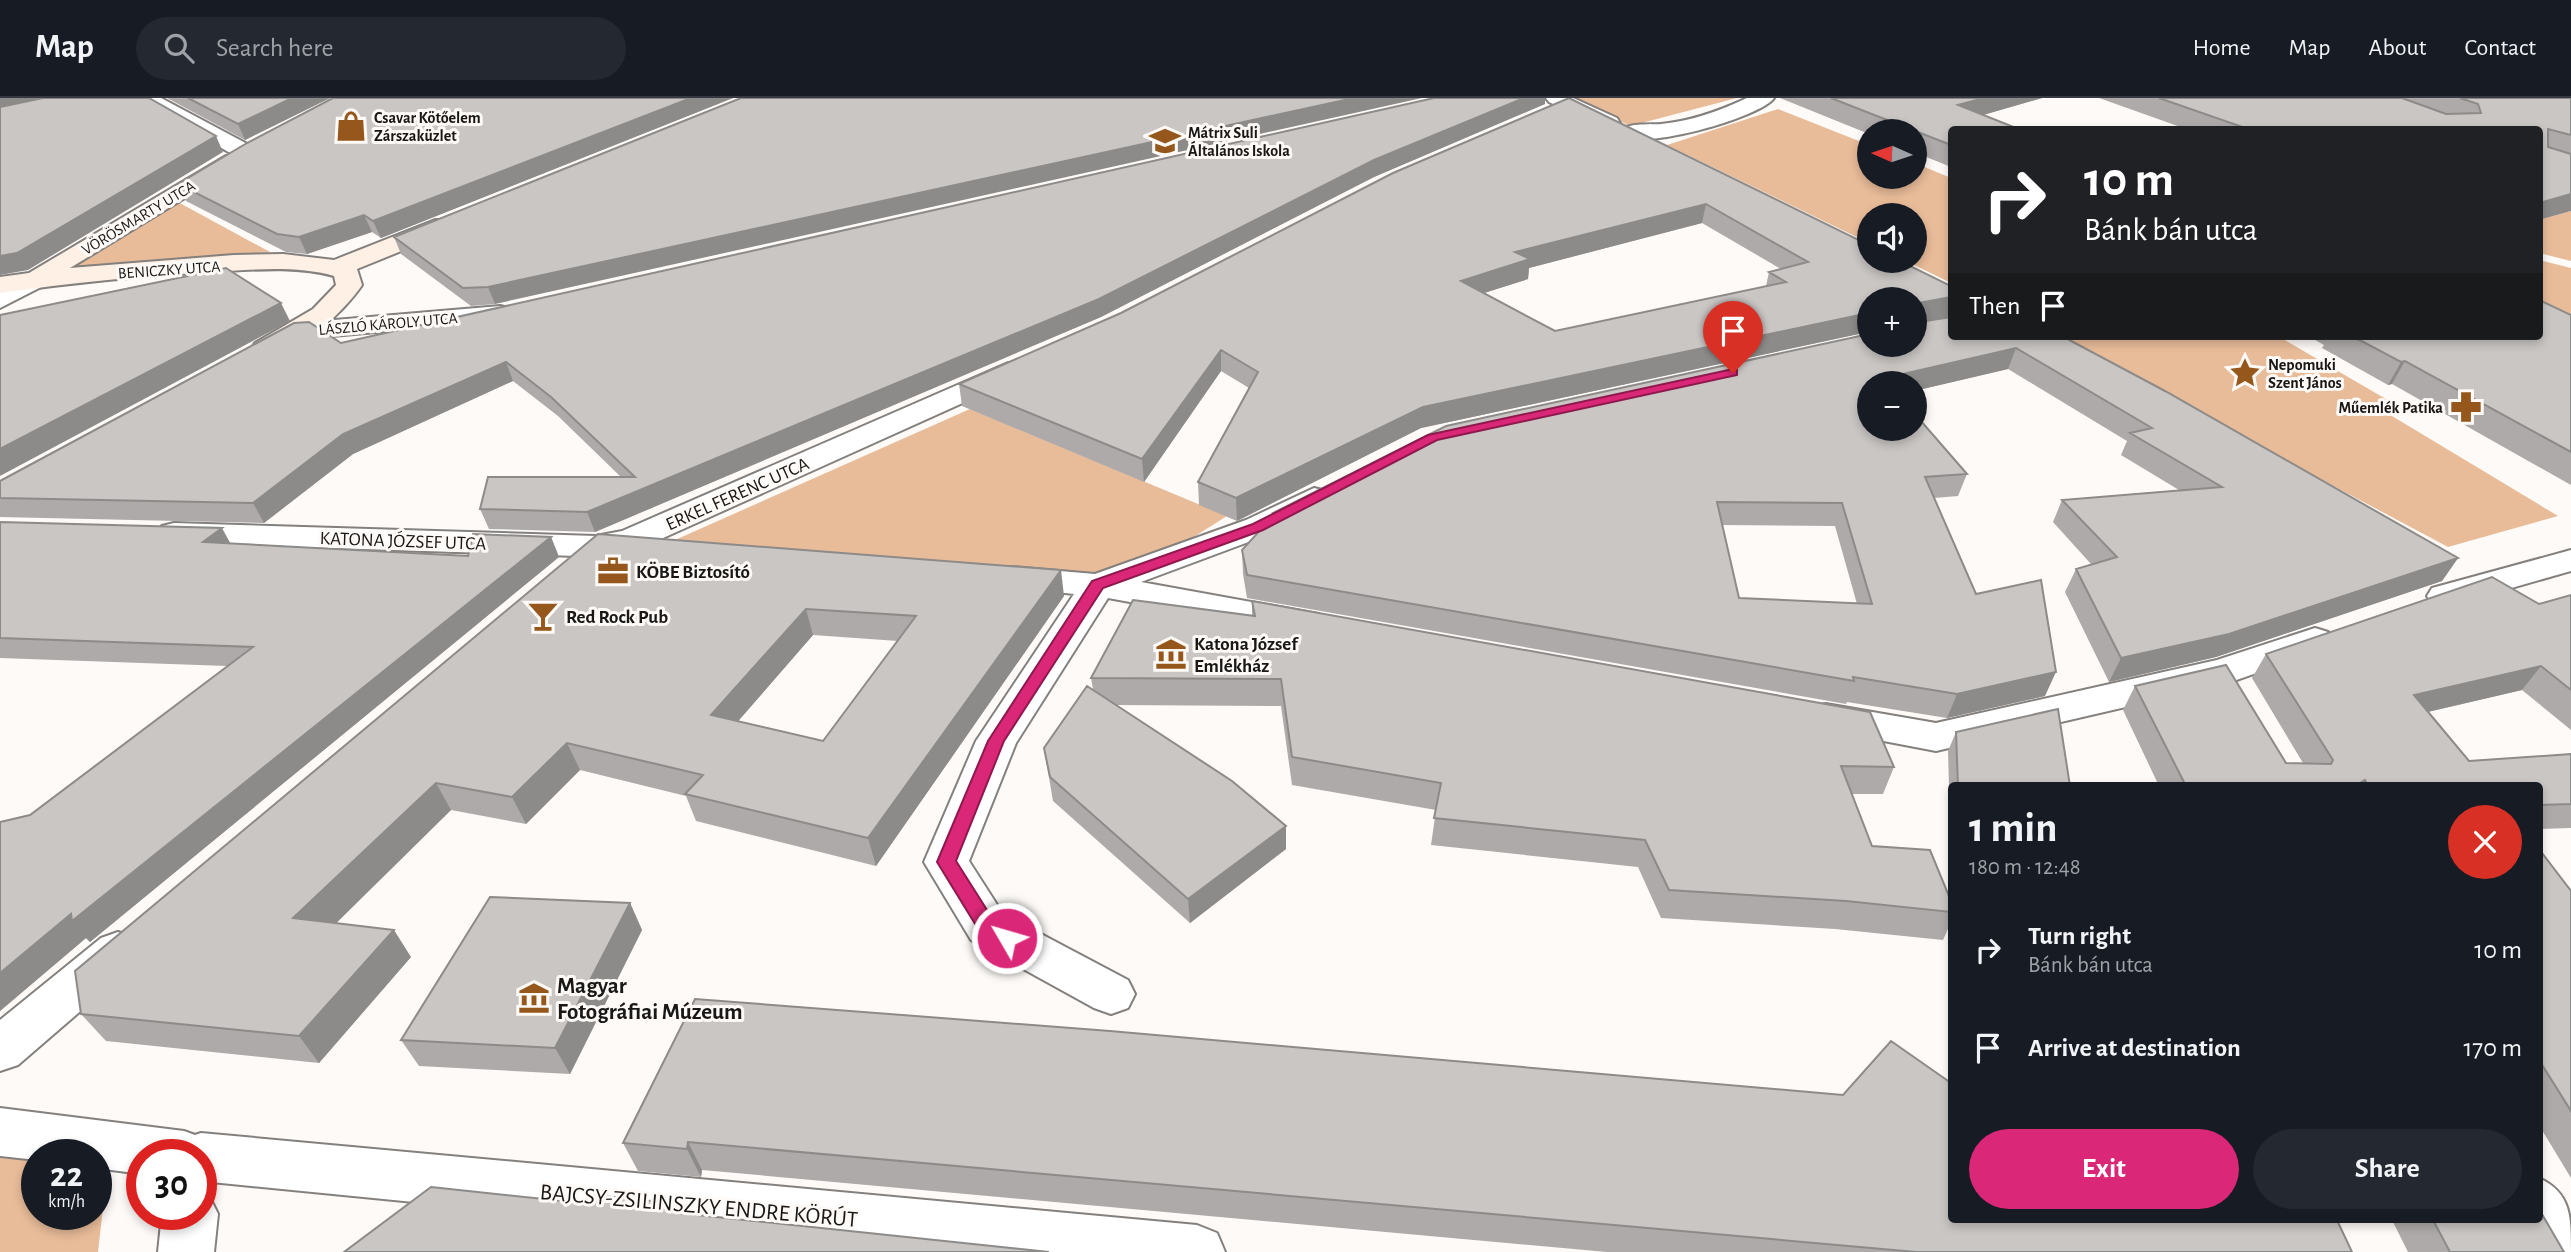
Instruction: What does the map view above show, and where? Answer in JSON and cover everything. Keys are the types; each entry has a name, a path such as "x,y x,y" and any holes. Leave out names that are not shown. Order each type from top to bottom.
{"street":[{"path":"146,98 245,152"},
{"path":"1629,133 1685,128 1723,117 1764,98"},
{"path":"1552,108 1629,133 1665,150"},
{"name":"VÖRÖSMARTY UTCA","path":"0,300 269,139"},
{"path":"239,363 319,318 344,294 349,277 339,267 466,216"},
{"name":"BENICZKY UTCA","path":"0,285 34,280 282,263 339,267"},
{"name":"LÁSZLÓ KÁROLY UTCA","path":"299,331 495,315 522,309"},
{"name":"ERKEL FERENC UTCA","path":"558,580 600,545 632,539 1036,360"},
{"path":"1111,994 987,927 946,862 996,741 1098,585 1258,527 1345,482"},
{"name":"KATONA JÓZSEF UTCA","path":"139,532 600,545 683,552"},
{"path":"2455,560 2491,580"},
{"path":"2415,606 2491,580 2566,565"},
{"path":"987,576 1098,585 1345,630"},
{"path":"1798,712 1936,737 2225,671 2352,628"},
{"path":"2225,671 2245,705"},
{"path":"0,1050 137,935"},
{"path":"0,1132 126,1148"},
{"name":"BAJCSY-ZSILINSZKY ENDRE KÖRÚT","path":"217,1159 1197,1252"},
{"path":"2543,1211 2567,1252"},
{"path":"186,1252 188,1230"}],"shaded area":[{"path":"1573,98 1737,98 1630,126"},
{"path":"1778,109 1857,140 1857,189 1927,189 1927,168 1948,177 1948,282 1927,271 1927,203 1857,203 1857,237 1667,145"},
{"path":"176,201 270,252 69,269"},
{"path":"2571,211 2571,261 2543,254 2543,219"},
{"path":"2543,261 2571,268 2571,319 2543,307"},
{"path":"2060,340 2285,340 2403,409 2387,413 2558,516 2448,547"},
{"path":"970,409 1227,516 1100,596 657,548"},
{"path":"0,1155 21,1158 21,1230 100,1230 98,1252 0,1252"}],"building":[{"path":"43,98 149,98 216,136 17,253 0,256 0,107"},
{"path":"188,98 292,98 238,124"},
{"path":"333,98 691,98 373,221 364,215 299,237 277,234 178,184 247,143"},
{"path":"741,98 1354,98 488,287 463,288 394,237"},
{"path":"1434,98 1524,98 1374,160 1099,299 587,512 480,509 488,477 635,477 551,397 506,362 343,434 253,503 0,498 0,481 294,323 309,322 341,343"},
{"path":"1569,98 1857,239 1857,273 1924,273 1948,285 1948,298 1927,301 1927,287 1857,287 1857,316 1423,407 1236,498 1198,482 1258,372 1221,350 1142,459 959,384 1121,313 1393,173","holes":["1706,204 1808,262 1769,272 1786,282 1555,331 1461,281 1530,259 1515,252"]},
{"path":"1831,98 1984,98 1958,105 2011,126 1948,126 1948,144 1927,136 1927,119 1885,119"},
{"path":"2159,98 2402,98 2446,114 2481,113 2478,104 2460,98 2571,98 2571,135 2548,129 2548,147 2571,154 2571,194 2543,202 2543,126 2240,126"},
{"path":"226,268 281,303 0,449 0,315"},
{"path":"2543,302 2571,315 2571,452 2405,361 2401,362 2360,340 2543,340"},
{"path":"1948,317 1948,340 2069,340 2165,391 2458,558 2229,634 2121,658 2076,569 2117,557 2062,500 2222,487 2130,433 2152,428 2016,348 1916,371 1857,371 1857,441 1927,441 1927,428 1967,474 1925,477 1976,594 2041,580 2056,672 1957,694 1853,677 1854,681 1247,575 1242,550 1275,514 1273,513 1446,426 1857,337 1857,357 1927,357 1927,321","holes":["1717,502 1842,503 1872,604 1739,598"]},
{"path":"0,522 222,528 203,542 468,556 473,534 551,537 72,921 71,914 0,973 0,822 30,815 253,647 0,638"},
{"path":"598,534 1061,570 868,838 685,794 703,775 567,743 512,797 436,783 293,918 394,930 299,1036 81,1014 75,971","holes":["806,609 916,616 823,741 711,715"]},
{"path":"2492,577 2539,604 2571,595 2571,690 2541,666 2414,695 2469,761 2571,754 2571,804 2543,805 2543,782 2184,782 2135,686 2226,665 2286,763 2331,764 2333,760 2266,654"},
{"path":"1133,600 1255,616 1252,601 1870,712 1894,767 1841,766 1872,846 1930,850 1948,894 1948,912 1846,901 1669,890 1645,840 1434,818 1441,783 1292,757 1281,679 1091,678"},
{"path":"1087,686 1232,781 1286,826 1188,899 1050,777 1044,748"},
{"path":"2058,709 2069,782 1958,782 1956,732"},
{"path":"2543,854 2571,891 2571,1111 2543,1066"},
{"name":"Magyar Fotográfiai Múzeum","path":"490,897 630,903 555,1048 401,1040"},
{"path":"695,999 1110,1031 1843,1095 1891,1041 1948,1081 1948,1223 2338,1223 2352,1252 1916,1252 688,1142 687,1149 623,1143"},
{"path":"431,1187 591,1204 595,1195 680,1204 679,1213 1049,1252 344,1252"},
{"path":"2543,1216 2564,1252 2450,1252 2435,1223 2543,1223"}],"place":[{"name":"Csavar Kötőelem Zárszaküzlet","path":"351,126"},
{"name":"Mátrix Suli Általános Iskola","path":"1165,141"},
{"name":"Nepomuki Szent János","path":"2245,373"},
{"name":"Műemlék Patika","path":"2466,407"},
{"name":"KÖBE Biztosító","path":"613,571"},
{"name":"Red Rock Pub","path":"543,616"},
{"name":"Katona József Emlékház","path":"1171,654"},
{"name":"Magyar Fotográfiai Múzeum","path":"534,998"}],"route":[{"path":"1007,938 987,927 946,862 996,741 1098,585 1258,527 1433,438 1733,373"}]}
